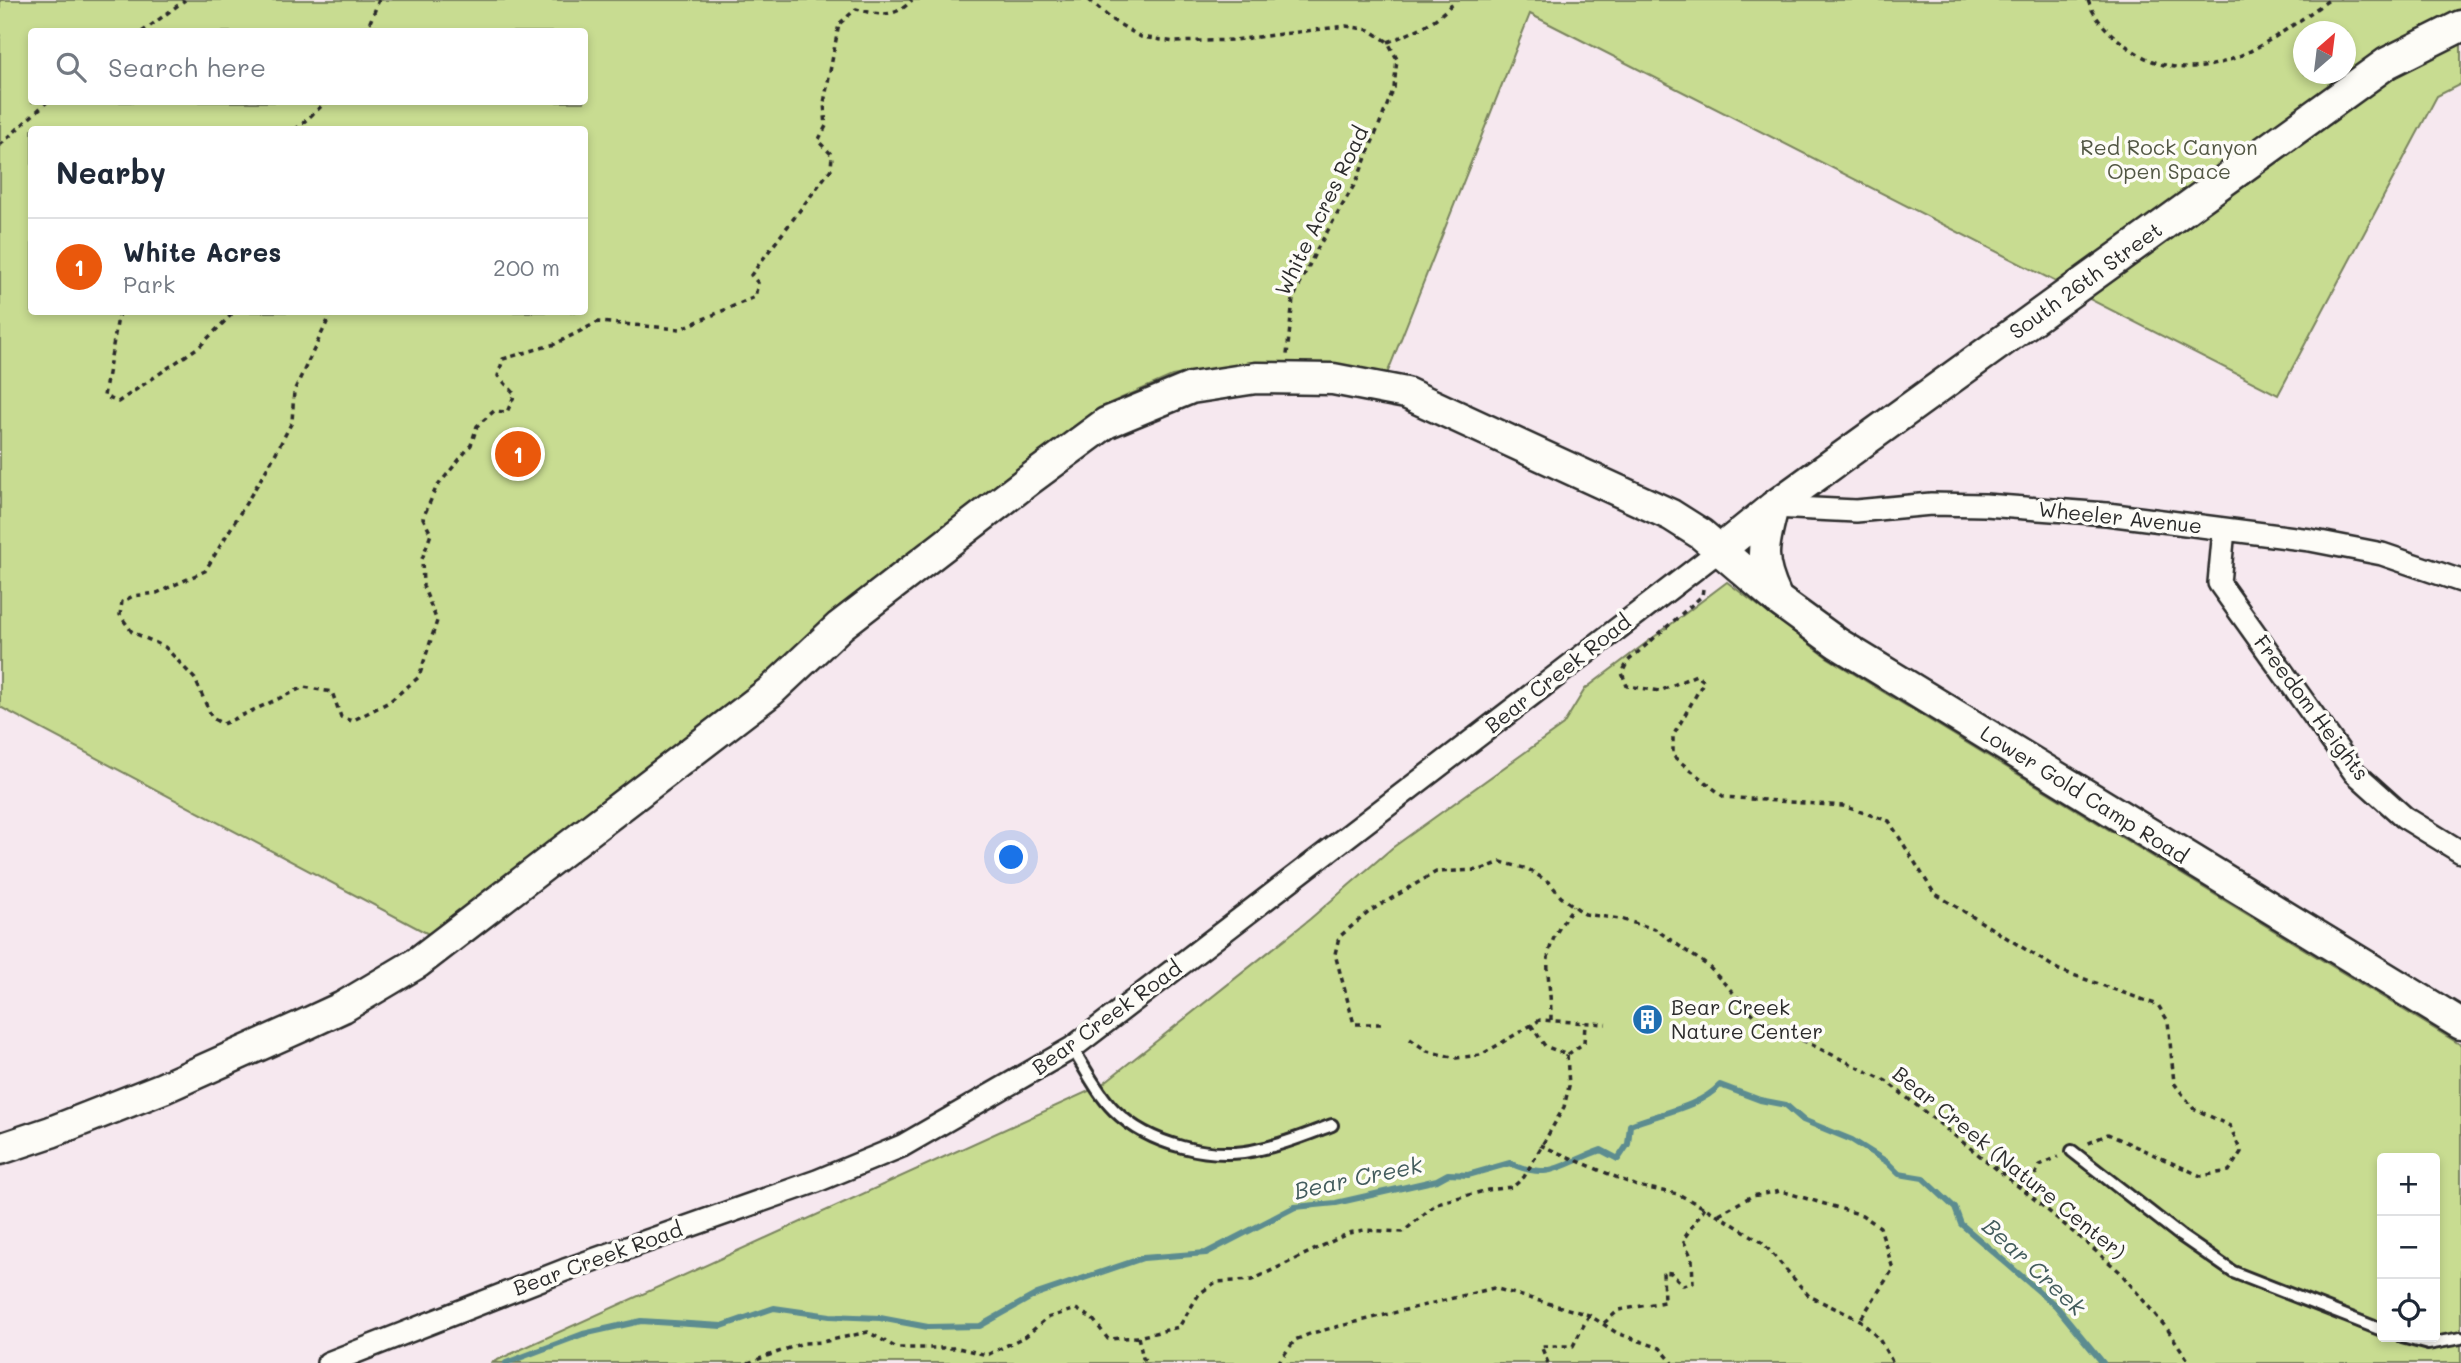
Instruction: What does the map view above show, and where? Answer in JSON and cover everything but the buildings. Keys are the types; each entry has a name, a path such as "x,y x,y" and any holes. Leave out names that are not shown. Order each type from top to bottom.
{"street":[{"name":"South 26th Street","path":"1712,555 1773,506 2387,63 2461,26"},
{"name":"Lower Gold Camp Road","path":"0,1149 163,1088 343,1007 377,987 447,943 771,691 840,626 914,567 1106,423 1191,388 1256,378 1333,379 1406,393 1671,515 1712,555 1849,650 2461,1024"},
{"name":"Wheeler Avenue","path":"1773,506 1856,511 1931,504 1985,505 2107,514 2382,554 2461,581"},
{"path":"1773,506 1763,544 1764,571 1778,600"},
{"name":"Freedom Heights","path":"2224,529 2219,583 2354,772 2404,817 2461,852"},
{"name":"Bear Creek Road","path":"328,1363 565,1270 817,1181 902,1146 1072,1048 1712,555"}],"lane":[{"path":"1072,1048 1114,1110 1159,1139 1184,1147 1236,1153 1258,1150 1332,1125"},
{"path":"2071,1151 2180,1236 2233,1272 2377,1327"},
{"path":"2440,1342 2461,1338"},
{"path":"2421,1342 2439,1342"}],"path":[{"path":"147,28 185,0"},
{"path":"368,28 379,0"},
{"path":"331,315 294,391 292,422 205,571 157,593 133,596 122,602 120,615 132,632 165,647 195,679 212,718 223,724 304,687 332,692 341,718 352,721 388,702 419,677 437,621 423,586 422,559 431,534 423,518 436,488 471,445 477,426 494,411 506,412 515,394 498,376 503,359 555,344 598,323 680,329 755,297 758,284 751,275 831,169 832,155 818,141 826,126 824,103 839,24 856,9 886,16 902,10 912,0"},
{"path":"1089,0 1112,20 1142,37 1175,42 1234,40 1346,26 1370,30 1388,42 1418,31 1447,10 1455,0"},
{"path":"2088,0 2102,25 2129,49 2162,65 2205,69 2250,51 2329,0"},
{"name":"White Acres Road","path":"1286,378 1287,338 1293,299 1316,251 1357,180 1394,88 1397,59 1388,42"},
{"path":"0,145 44,105"},
{"path":"299,126 323,105"},
{"path":"118,315 104,396 118,402 200,345 231,315"},
{"path":"1712,555 1702,596 1628,661 1622,673 1627,686 1660,691 1696,675 1704,681 1674,736 1673,756 1724,797 1843,806 1889,821 1934,893 2059,970 2158,1005 2168,1021 2174,1083 2193,1108 2230,1126 2241,1152 2229,1171 2200,1176 2108,1134 2040,1165 2026,1193"},
{"name":"Bear Creek (Nature Center)","path":"1381,1024 1354,1024 1335,954 1339,937 1370,911 1436,872 1480,870 1501,862 1528,869 1550,883 1561,897 1585,914 1620,919 1655,929 1708,966 1757,1018 1886,1082 2119,1271 2168,1330 2190,1363"},
{"path":"1551,1020 1551,991 1545,962 1553,936 1574,906"},
{"path":"1410,1039 1441,1055 1481,1055 1540,1020 1606,1024"},
{"path":"1567,1055 1584,1043 1585,1022"},
{"path":"1531,1025 1545,1046 1567,1055"},
{"path":"748,1363 803,1343 822,1342 868,1332 897,1348 958,1348 987,1355 1026,1336 1047,1318 1076,1309 1092,1318 1108,1339 1138,1337 1179,1326 1199,1294 1216,1282 1252,1280 1349,1233 1364,1230 1403,1232 1437,1203 1488,1189 1513,1187 1524,1177 1564,1107 1569,1086 1567,1055"},
{"path":"1540,1145 1637,1186 1678,1195 1718,1214 1762,1242 1809,1296 1860,1320 1879,1339 1893,1363"},
{"path":"1718,1214 1752,1196 1782,1191 1862,1215 1880,1227 1893,1269 1860,1320"},
{"path":"1604,1323 1619,1310 1664,1301 1663,1272 1671,1273 1683,1285 1693,1283 1692,1258 1683,1240 1705,1207"},
{"path":"1278,1363 1295,1340 1312,1334 1494,1289 1589,1315 1617,1333 1661,1348 1673,1363"},
{"path":"1548,1363 1541,1346 1573,1346 1589,1315"},
{"path":"1138,1337 1143,1358 1149,1363"}],"green space":[{"name":"Red Rock Canyon Open Space","path":"0,0 2461,0 2461,84 2437,96 2278,395 1530,14 1387,374 1259,365 1212,369 1172,376 1110,403 995,486 852,601 749,693 436,938 0,707"},
{"path":"1727,582 1828,658 2461,1045 2461,1363 491,1363 1100,1086 1310,919 1392,848 1563,725 1585,689"}],"waterway":[{"name":"Bear Creek","path":"506,1363 583,1334 641,1321 722,1326 774,1308 830,1316 880,1318 928,1327 980,1326 1037,1294 1143,1258 1206,1253 1295,1207 1336,1203 1437,1180 1448,1174 1468,1175 1510,1163 1536,1171 1547,1171 1601,1150 1618,1159 1628,1144 1630,1125 1690,1105 1720,1085 1760,1100 1786,1105 1803,1120 1852,1140 1887,1162 1899,1174 1923,1178 1955,1208 1961,1224 2056,1306 2103,1363"}],"place":[{"name":"White Acres","path":"518,454"},
{"name":"Bear Creek Nature Center","path":"1648,1020"}]}
